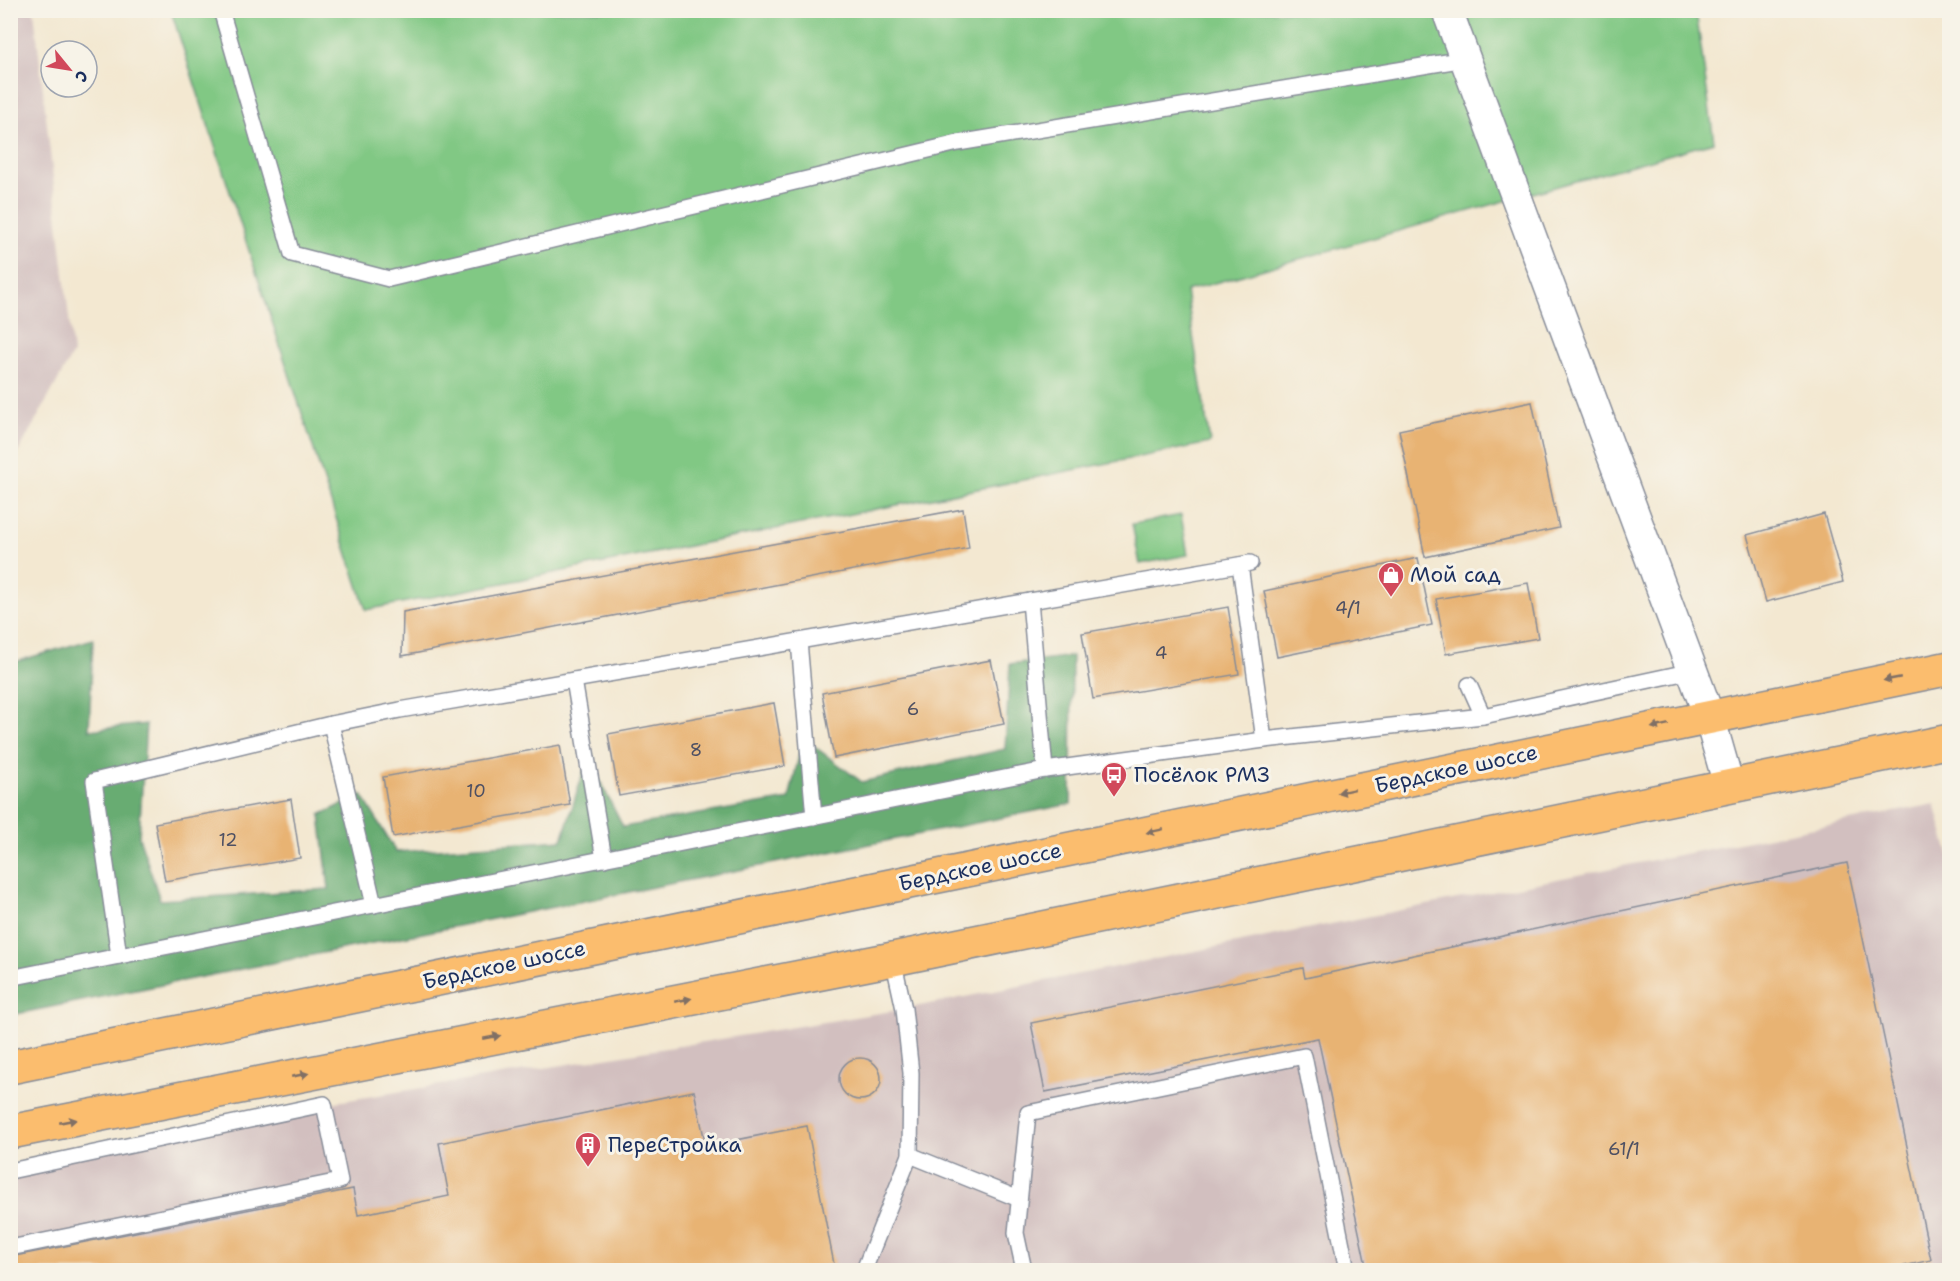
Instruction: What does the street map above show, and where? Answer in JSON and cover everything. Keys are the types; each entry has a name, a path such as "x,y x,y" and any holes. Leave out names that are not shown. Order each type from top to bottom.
{"highway":[{"name":"Бердское шоссе","path":"10,1068 1950,668"},
{"path":"10,1132 261,1100 893,958 1950,741"}],"street":[{"path":"1448,10 1709,716 1730,786"}],"lane":[{"path":"221,10 292,254 389,279 958,143 1465,59"},
{"path":"119,956 94,781 331,724 400,710 1245,564 1264,740"},
{"path":"1030,601 1045,770"},
{"path":"799,641 814,817"},
{"path":"10,978 1045,770 1264,740 1483,716 1692,671"},
{"path":"574,680 604,859"},
{"path":"1469,685 1483,716"},
{"path":"331,724 374,905"},
{"path":"864,1270 910,1155 911,1073 904,1009 893,958"},
{"path":"1024,1270 1016,1233 1028,1113 1304,1056 1347,1270"},
{"path":"10,1171 261,1100 324,1104 340,1181 10,1248"},
{"path":"910,1155 1019,1199"}],"shaded area":[{"path":"11,10 34,11 39,55 39,99 44,99 73,353 11,465"},
{"path":"1935,804 1949,854 1949,1270 11,1270 10,1171 324,1104 904,1009"}],"green space":[{"path":"171,11 1696,11 1714,142 1186,291 1210,443 366,610"},
{"path":"1181,515 1188,555 1140,564 1132,524"},
{"path":"93,639 89,730 146,724 139,837 160,900 329,889 320,815 362,795 396,852 562,840 588,757 623,827 789,799 803,738 862,782 1005,749 1010,664 1072,656 1071,804 11,1015 11,663"}],"building":[{"path":"1532,402 1559,528 1425,557 1399,430"},
{"path":"963,509 969,548 402,656 403,612"},
{"path":"1824,514 1843,582 1766,602 1747,535"},
{"path":"1418,558 1432,625 1277,657 1264,591"},
{"path":"1528,583 1538,638 1446,654 1436,599"},
{"path":"1228,607 1239,674 1093,699 1082,633"},
{"path":"991,660 1004,724 834,758 822,693"},
{"path":"774,703 785,766 619,796 608,734"},
{"path":"560,745 570,805 393,837 383,777"},
{"path":"291,799 300,858 165,881 155,823"},
{"path":"1847,863 1931,1260 1904,1266 1905,1270 1367,1270 1318,1038 1045,1092 1031,1023 1303,968 1305,978"},
{"path":"860,1058 868,1059 875,1064 880,1071 880,1087 875,1094 868,1099 860,1100 852,1099 845,1094 840,1087 839,1079 840,1071 845,1064 852,1059"},
{"name":"ПереСтройка","path":"694,1091 706,1146 807,1126 834,1264 802,1270 10,1270 10,1257 353,1189 358,1215 449,1196 439,1143"}],"place":[{"name":"Мой сад","path":"1391,598"},
{"name":"Посёлок РМЗ","path":"1114,798"},
{"name":"ПереСтройка","path":"588,1168"}]}
